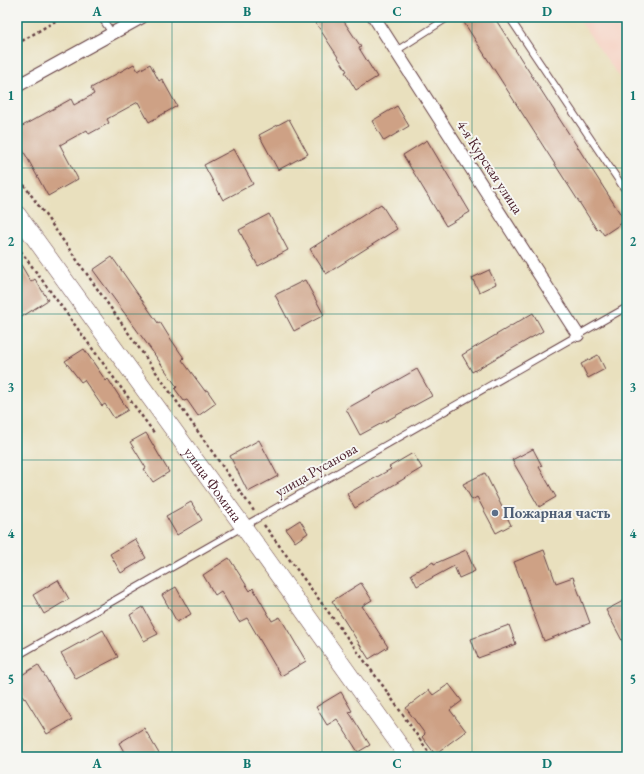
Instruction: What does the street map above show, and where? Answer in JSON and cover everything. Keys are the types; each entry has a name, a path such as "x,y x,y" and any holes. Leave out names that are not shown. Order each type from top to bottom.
{"street":[{"path":"17,86 142,17"},
{"name":"4-я Курская улица","path":"374,17 578,335"},
{"name":"улица Фомина","path":"17,214 408,757"}],"lane":[{"path":"101,17 112,33"},
{"path":"396,51 449,17"},
{"path":"510,17 623,187 627,185"},
{"name":"улица Русанова","path":"17,656 627,307"}],"path":[{"path":"17,44 62,17"},
{"path":"17,174 259,517 432,757"}],"shaded area":[{"path":"577,17 627,17 627,88"}],"building":[{"path":"312,17 341,17 361,47 359,48 377,77 356,90 345,72 347,71"},
{"path":"469,17 494,17 625,221 604,235 599,228 597,230 463,21"},
{"path":"134,64 138,71 150,64 159,81 162,79 177,106 149,122 138,102 107,119 109,123 89,134 87,130 60,145 78,179 48,196 18,141 22,140 17,129 71,99 74,105 94,94 91,88"},
{"path":"397,106 409,126 384,141 372,121"},
{"path":"289,119 308,154 278,170 259,135"},
{"path":"427,140 470,212 446,226 403,155"},
{"path":"234,149 253,184 223,200 204,165"},
{"path":"381,204 397,229 326,274 310,249"},
{"path":"269,214 288,250 258,266 239,230"},
{"path":"112,257 158,323 160,322 184,358 182,360 216,403 198,416 187,400 184,401 175,389 177,387 93,270"},
{"path":"17,258 31,282 35,279 48,300 17,320"},
{"path":"489,270 496,284 479,292 472,278"},
{"path":"305,280 324,315 294,331 275,295"},
{"path":"533,313 543,331 472,372 462,355"},
{"path":"84,349 106,381 108,379 128,410 114,418 105,404 102,406 84,380 81,382 65,361"},
{"path":"598,355 605,369 588,378 581,364"},
{"path":"417,369 432,396 360,435 346,409"},
{"path":"146,433 169,472 153,482 144,469 146,468 130,442"},
{"path":"259,440 278,476 248,492 230,456"},
{"path":"533,449 542,466 539,467 556,497 539,507 512,460"},
{"path":"413,453 422,468 355,508 347,494 391,469 389,467"},
{"name":"Пожарная часть","path":"485,473 511,525 496,533 477,497 472,500 463,484"},
{"path":"191,502 202,520 177,535 166,516"},
{"path":"300,520 308,533 295,542 286,529"},
{"path":"135,539 146,558 121,573 110,554"},
{"path":"466,550 475,571 459,578 454,566 417,586 411,574 433,562 434,564"},
{"path":"544,550 556,583 573,577 590,623 544,641 514,562"},
{"path":"229,558 250,591 253,588 272,621 280,617 306,661 281,676 247,618 239,622 221,591 215,595 203,575"},
{"path":"58,580 69,599 44,614 33,595"},
{"path":"361,583 372,600 362,606 388,647 369,659 332,601"},
{"path":"176,587 191,614 177,622 162,595"},
{"path":"627,599 627,650 606,610"},
{"path":"143,607 158,634 144,641 130,615"},
{"path":"509,625 516,644 478,658 471,639"},
{"path":"103,630 118,657 76,679 61,653"},
{"path":"38,665 72,720 47,734 17,686 17,678"},
{"path":"449,684 462,701 450,710 466,731 435,754 422,737 425,734 406,708 429,690 433,695"},
{"path":"341,692 352,711 349,712 370,745 358,752 337,719 327,725 316,707"},
{"path":"144,728 161,757 127,757 119,743"}],"place":[{"name":"Пожарная часть","path":"495,513"}]}
